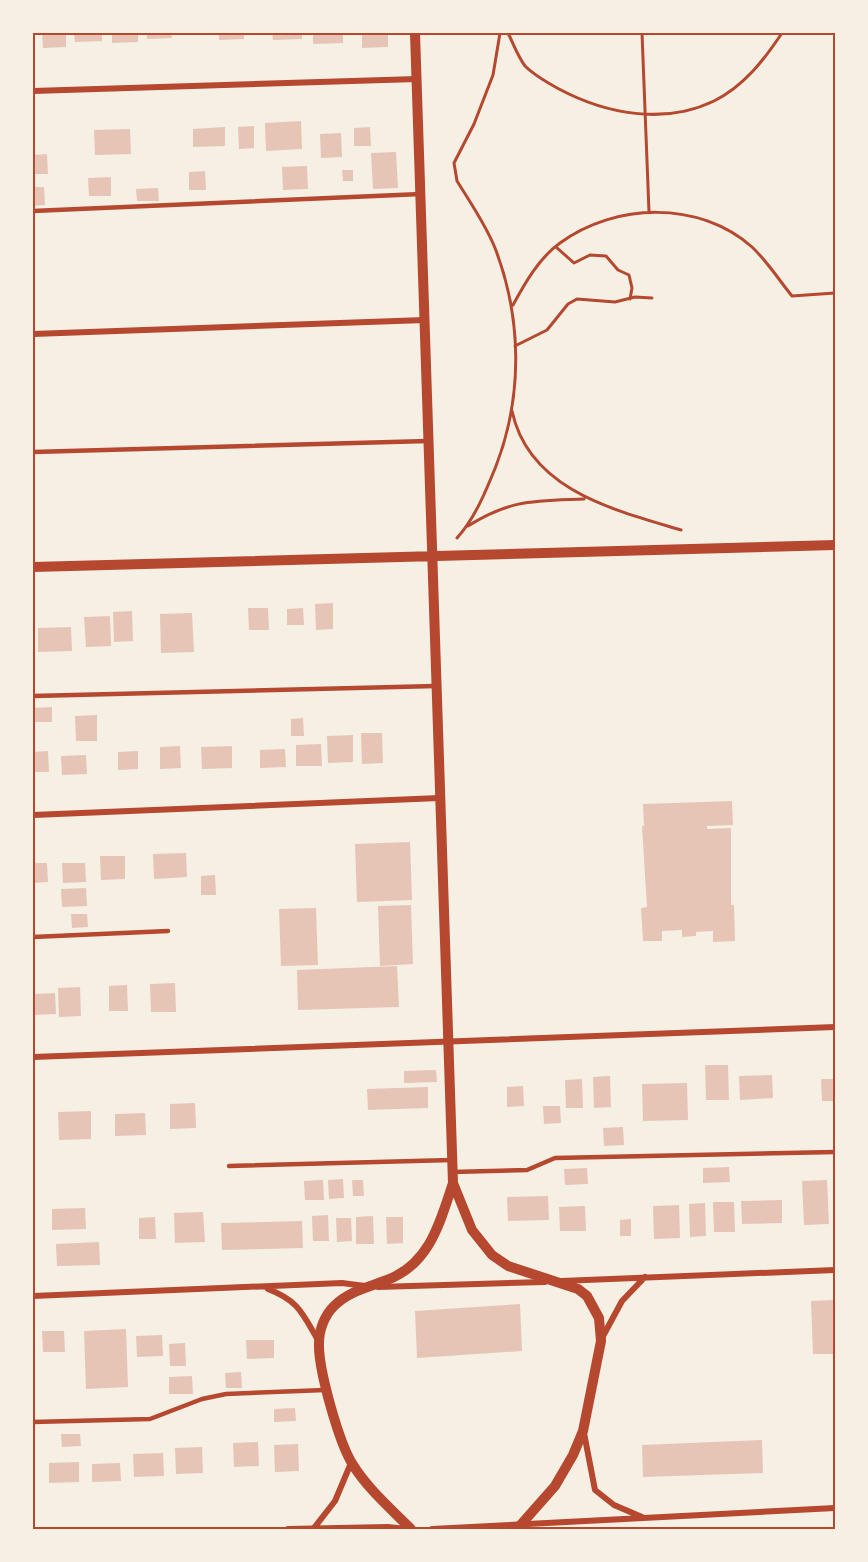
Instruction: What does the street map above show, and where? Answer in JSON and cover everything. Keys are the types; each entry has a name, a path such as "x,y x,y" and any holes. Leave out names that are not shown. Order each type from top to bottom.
{"street":[{"path":"411,1529 363,1479 351,1462 327,1389 319,1341 321,1327 334,1306 343,1298 405,1272 417,1262 436,1234 452,1178 416,33"},
{"path":"33,91 417,79"},
{"path":"33,334 424,320"},
{"path":"33,567 835,545"},
{"path":"33,815 439,798"},
{"path":"33,1057 835,1027"},
{"path":"452,1178 472,1230 492,1255 508,1266 578,1289 587,1296 599,1318 600,1341 583,1431 560,1479 519,1527"},
{"path":"33,1296 342,1283 368,1286 835,1270"},
{"path":"600,1341 622,1301 645,1276"},
{"path":"265,1288 287,1296 297,1304 319,1341"},
{"path":"583,1431 595,1490 614,1505 642,1518"},
{"path":"314,1528 335,1501 351,1462"},
{"path":"432,1529 519,1527 835,1508"},
{"path":"288,1529 388,1527 406,1529"}],"lane":[{"path":"33,211 421,194"},
{"path":"33,452 428,441"},
{"path":"33,696 436,686"},
{"path":"33,937 168,931"},
{"path":"452,1178 527,1170 555,1158 835,1152"},
{"path":"229,1166 452,1160"},
{"path":"33,1422 150,1419 202,1399 226,1394 327,1389"}],"path":[{"path":"457,538 466,527 497,462 512,409 515,346 512,306 495,246 457,181 453,169 455,156 474,124 493,75 500,33"},
{"path":"508,33 525,65 548,84 582,101 616,113 645,114 691,109 714,101 753,73 782,33"},
{"path":"642,33 649,212"},
{"path":"512,306 525,283 556,247 587,229 618,217 649,212 671,213 708,221 732,233 752,247 792,296 835,293"},
{"path":"556,247 574,263 590,255 606,256 618,270 629,275 632,288 630,299"},
{"path":"515,346 547,330 572,301 583,298 615,302 652,298"},
{"path":"512,409 516,426 539,464 586,499 681,530"},
{"path":"466,527 493,511 525,501 586,499"}],"building":[{"path":"42,33 66,33 66,47 43,48"},
{"path":"74,33 102,33 102,41 75,42"},
{"path":"112,33 138,33 138,42 112,43"},
{"path":"147,33 171,33 172,38 147,39"},
{"path":"219,33 244,33 244,39 219,40"},
{"path":"272,33 302,33 302,39 273,40"},
{"path":"313,33 343,33 343,43 313,44"},
{"path":"362,33 388,33 388,47 362,48"},
{"path":"301,121 302,149 266,151 265,123"},
{"path":"254,126 254,148 239,149 238,127"},
{"path":"225,127 225,146 193,147 193,129"},
{"path":"370,127 371,146 354,146 354,128"},
{"path":"130,129 131,154 95,155 94,130"},
{"path":"341,133 342,157 321,158 320,134"},
{"path":"396,152 398,188 373,189 371,153"},
{"path":"47,154 48,174 33,174 33,155"},
{"path":"307,166 308,189 283,190 282,167"},
{"path":"342,170 353,170 353,181 343,181"},
{"path":"205,171 206,190 189,190 189,172"},
{"path":"111,177 111,196 89,196 88,178"},
{"path":"33,187 44,187 45,205 33,206"},
{"path":"158,188 159,201 137,201 136,189"},
{"path":"333,603 333,629 316,630 315,604"},
{"path":"248,608 268,608 269,630 249,630"},
{"path":"303,608 304,625 287,625 287,609"},
{"path":"132,611 133,641 114,642 113,612"},
{"path":"192,613 194,652 161,653 160,614"},
{"path":"110,616 111,646 86,647 84,617"},
{"path":"71,627 72,651 38,652 38,628"},
{"path":"52,707 52,722 33,722 33,708"},
{"path":"97,715 97,741 76,741 75,716"},
{"path":"303,718 304,736 291,736 291,719"},
{"path":"361,733 382,733 383,763 362,764"},
{"path":"353,735 353,762 328,763 327,736"},
{"path":"321,744 322,766 296,766 296,745"},
{"path":"180,746 181,768 160,769 160,747"},
{"path":"232,746 232,768 202,769 201,747"},
{"path":"285,749 286,767 260,768 260,750"},
{"path":"48,751 49,772 33,772 33,752"},
{"path":"138,751 138,769 118,770 118,752"},
{"path":"86,755 87,774 62,775 61,756"},
{"path":"732,801 733,825 707,826 707,829 731,828 731,905 734,905 735,941 713,942 713,931 696,932 696,936 682,937 682,930 662,931 662,941 643,941 641,908 647,907 642,826 644,826 643,804"},
{"path":"410,842 412,900 357,902 355,844"},
{"path":"186,853 187,877 154,879 153,854"},
{"path":"100,856 125,856 125,879 101,880"},
{"path":"33,863 47,863 48,882 33,883"},
{"path":"62,863 85,863 86,882 63,883"},
{"path":"215,875 216,895 201,895 201,876"},
{"path":"86,888 87,906 62,907 61,889"},
{"path":"411,905 413,964 380,966 378,906"},
{"path":"316,908 318,965 281,966 279,909"},
{"path":"71,914 87,914 88,927 72,928"},
{"path":"397,966 399,1007 298,1010 297,970"},
{"path":"175,983 176,1012 151,1012 150,984"},
{"path":"127,985 128,1011 109,1011 109,986"},
{"path":"80,987 81,1016 59,1017 58,988"},
{"path":"55,993 56,1014 34,1015 33,994"},
{"path":"705,1065 728,1065 729,1100 706,1100"},
{"path":"436,1070 437,1082 404,1083 404,1071"},
{"path":"772,1075 773,1098 740,1100 739,1076"},
{"path":"610,1076 611,1107 594,1108 593,1077"},
{"path":"582,1079 583,1108 566,1108 565,1080"},
{"path":"821,1079 835,1079 835,1101 822,1101"},
{"path":"687,1083 688,1120 643,1121 642,1084"},
{"path":"523,1086 524,1106 507,1107 507,1087"},
{"path":"428,1087 428,1108 368,1110 367,1089"},
{"path":"195,1103 196,1128 170,1129 170,1104"},
{"path":"543,1106 560,1106 561,1123 544,1124"},
{"path":"91,1111 91,1139 59,1140 58,1112"},
{"path":"145,1113 146,1135 115,1136 115,1114"},
{"path":"623,1127 624,1145 604,1146 603,1128"},
{"path":"729,1167 730,1182 703,1183 703,1168"},
{"path":"587,1168 588,1184 565,1185 564,1169"},
{"path":"343,1179 344,1198 329,1199 328,1180"},
{"path":"323,1180 324,1200 305,1200 304,1181"},
{"path":"352,1180 363,1180 364,1196 353,1196"},
{"path":"827,1180 829,1224 804,1225 802,1181"},
{"path":"548,1196 549,1220 508,1221 507,1197"},
{"path":"782,1200 782,1223 742,1224 741,1201"},
{"path":"713,1202 734,1202 735,1232 714,1232"},
{"path":"705,1203 706,1236 690,1237 689,1204"},
{"path":"679,1205 680,1238 654,1239 653,1206"},
{"path":"585,1206 586,1231 560,1231 559,1207"},
{"path":"85,1208 86,1229 52,1230 52,1209"},
{"path":"203,1212 205,1242 175,1243 174,1213"},
{"path":"328,1215 329,1241 313,1241 312,1216"},
{"path":"373,1216 374,1244 356,1244 356,1217"},
{"path":"155,1217 156,1239 139,1239 139,1218"},
{"path":"386,1217 403,1217 403,1243 387,1244"},
{"path":"336,1218 351,1218 352,1241 337,1242"},
{"path":"631,1219 631,1236 620,1236 620,1220"},
{"path":"302,1221 303,1248 222,1250 221,1223"},
{"path":"99,1242 100,1265 57,1266 56,1244"},
{"path":"835,1300 835,1354 813,1354 811,1301"},
{"path":"520,1304 522,1351 417,1358 415,1311"},
{"path":"126,1329 128,1387 86,1389 84,1331"},
{"path":"42,1331 64,1331 65,1352 43,1352"},
{"path":"162,1335 163,1356 137,1357 136,1336"},
{"path":"246,1340 274,1340 274,1358 247,1359"},
{"path":"185,1343 186,1366 170,1366 169,1344"},
{"path":"241,1372 242,1388 226,1388 225,1373"},
{"path":"192,1376 193,1394 169,1394 169,1377"},
{"path":"295,1408 296,1421 274,1422 274,1409"},
{"path":"61,1434 80,1434 81,1446 62,1447"},
{"path":"762,1440 763,1473 643,1477 642,1445"},
{"path":"258,1442 259,1466 234,1467 233,1443"},
{"path":"298,1444 299,1471 275,1472 274,1445"},
{"path":"202,1447 203,1473 176,1474 175,1448"},
{"path":"163,1453 164,1476 134,1477 133,1454"},
{"path":"79,1462 79,1482 49,1483 49,1463"},
{"path":"120,1463 121,1481 92,1482 92,1464"}]}
